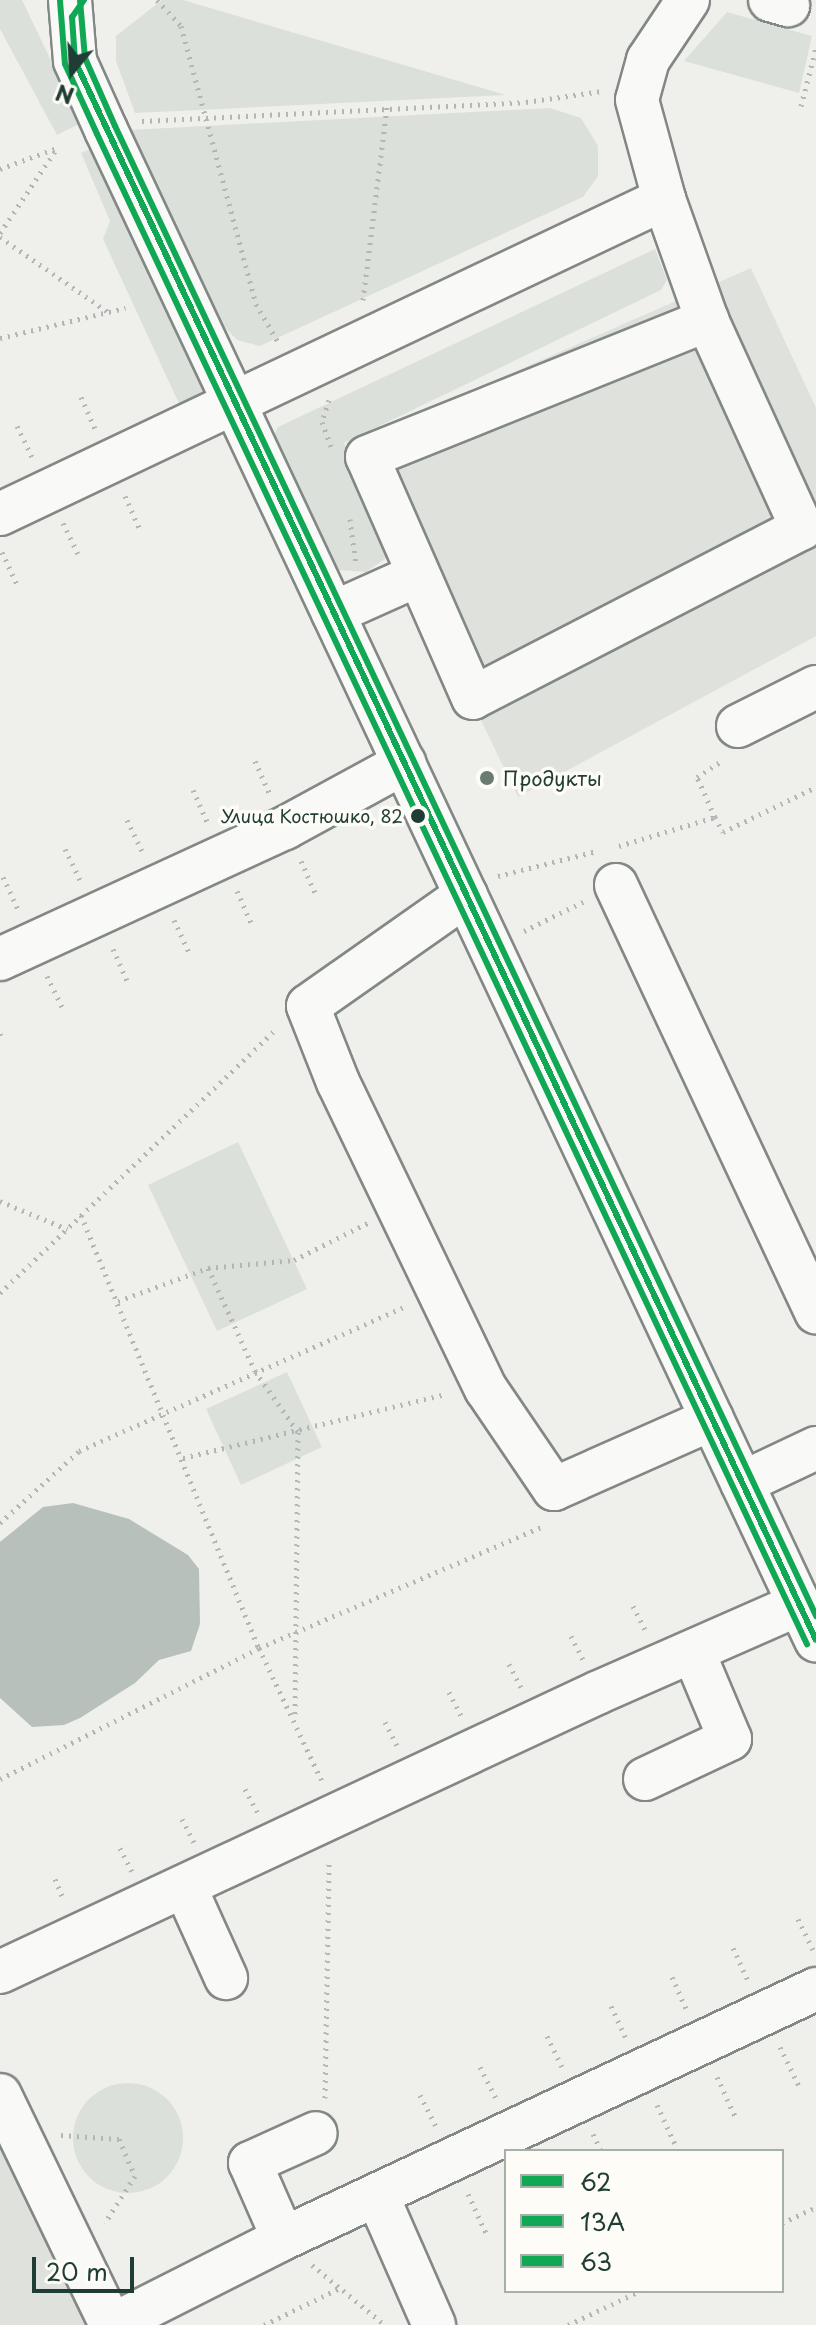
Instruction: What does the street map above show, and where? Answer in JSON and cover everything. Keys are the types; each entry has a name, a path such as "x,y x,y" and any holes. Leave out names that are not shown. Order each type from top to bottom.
{"street":[{"path":"688,0 648,60 637,100 664,199 707,320 802,528 473,698 367,457 707,320"},
{"path":"0,1972 334,1814 693,1651 808,1622 490,947 480,886 404,763 75,61 76,6"},
{"path":"0,514 664,199"},
{"path":"333,613 418,575"},
{"path":"738,726 816,687"},
{"path":"0,959 285,828 404,763"},
{"path":"616,885 816,1312"},
{"path":"480,886 308,1006 338,1082 486,1389 554,1489 712,1419"},
{"path":"742,1483 816,1448"},
{"path":"645,1779 730,1739 693,1651"},
{"path":"185,1887 226,1978"},
{"path":"0,2095 112,2325 282,2239 816,1989"},
{"path":"282,2239 250,2163 321,2123"},
{"path":"377,2195 434,2325"}],"path":[{"path":"157,0 181,26 203,118 256,304 322,422"},
{"path":"801,106 816,48"},
{"path":"131,121 526,102 606,91"},
{"path":"0,169 54,150 0,235 108,312"},
{"path":"0,338 125,308"},
{"path":"0,549 18,587"},
{"path":"738,726 722,764 697,777 723,832 816,787"},
{"path":"480,886 715,817"},
{"path":"490,947 616,885"},
{"path":"0,1293 295,1010 308,1006"},
{"path":"0,1201 67,1229"},
{"path":"118,1301 208,1268 294,1260 400,1208"},
{"path":"81,1215 259,1648 334,1814 329,1843 321,2123"},
{"path":"208,1268 255,1371 298,1432 293,1634 295,1723"},
{"path":"0,1523 79,1451 439,1292"},
{"path":"183,1458 462,1389 486,1389"},
{"path":"0,1779 259,1648 554,1521"},
{"path":"798,1919 816,1956"},
{"path":"55,2134 119,2139 135,2176 101,2229"},
{"path":"784,2222 816,2207"},
{"path":"282,2239 385,2325"},
{"path":"264,2325 340,2288"},
{"path":"568,2325 636,2293"}],"shaded area":[{"path":"0,0 22,0 81,123 57,135 0,29"},
{"path":"162,0 183,0 506,95 135,113 116,61 116,36"},
{"path":"727,12 812,36 799,93 684,61"},
{"path":"550,108 581,118 598,146 598,176 583,197 260,346 237,340 215,317 129,130"},
{"path":"93,148 207,398 182,410 103,239 110,221 81,153"},
{"path":"655,249 667,280 661,290 344,443 392,554 366,572 338,570 273,438 278,427"},
{"path":"751,268 816,408 816,636 518,797 348,445"},
{"path":"238,1142 307,1289 217,1331 148,1185"},
{"path":"287,1372 322,1447 241,1485 206,1409"},
{"path":"73,1503 129,1519 188,1555 199,1569 200,1624 191,1651 159,1660 135,1683 80,1718 64,1725 32,1727 0,1698 0,1542 43,1507"},
{"path":"128,2083 149,2087 167,2099 179,2117 183,2138 179,2159 167,2177 149,2189 128,2193 107,2189 89,2177 77,2159 73,2138 77,2117 89,2099 107,2087"},
{"path":"0,2094 112,2325 0,2325"}],"transit line":[{"name":"63","path":"80,0 85,58 115,126 816,1616"},
{"name":"62","path":"84,0 72,17 75,61 816,1640"},
{"name":"13А","path":"60,1 65,64 807,1644"}],"place":[{"name":"Продукты","path":"487,778"},
{"name":"Улица Костюшко, 82","path":"418,816"}]}
